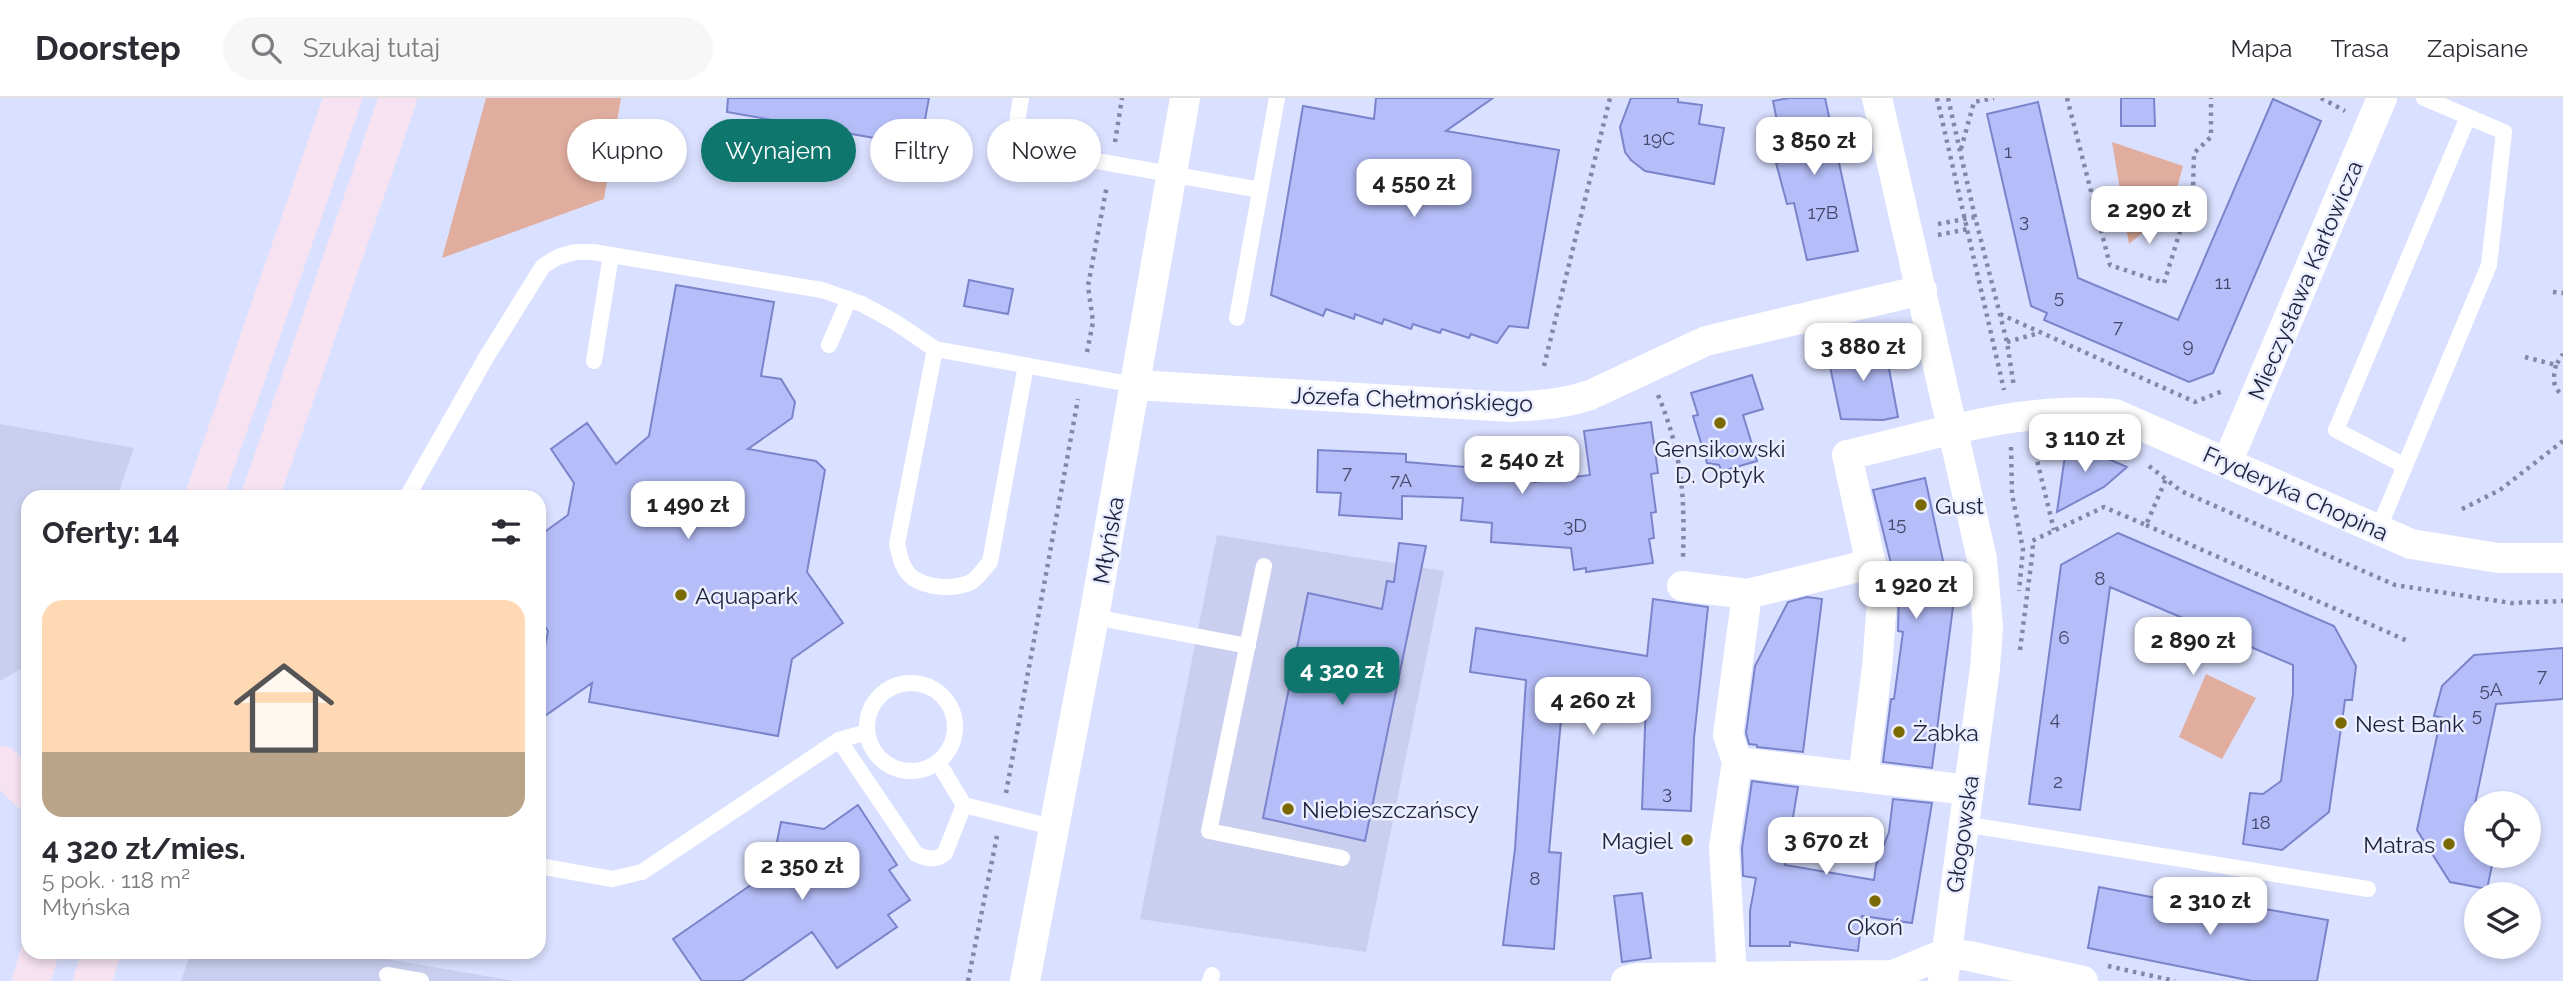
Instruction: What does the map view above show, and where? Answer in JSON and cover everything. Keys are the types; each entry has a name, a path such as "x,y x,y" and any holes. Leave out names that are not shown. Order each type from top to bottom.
{"main road":[{"path":"206,490 343,98"},
{"path":"262,490 398,98"},
{"path":"30,981 38,959"},
{"path":"92,981 100,959"}],"street":[{"name":"Młyńska","path":"1025,981 1056,828 1185,98"},
{"name":"Głogowska","path":"1877,98 1982,559 1988,627 1985,668 1945,967"},
{"name":"Mieczysława Karłowicza","path":"2227,463 2382,98"},
{"name":"Józefa Chełmońskiego","path":"1135,385 1512,407 1573,401 1590,396 1706,341 1922,290"},
{"name":"Fryderyka Chopina","path":"1871,564 1847,455 2017,415 2086,411 2115,414 2411,544 2498,558 2563,558"},
{"path":"1682,586 1747,594 1871,564 1882,601 1877,668 1863,777"},
{"path":"1732,977 1724,847 1737,762 1728,734 1747,594"},
{"path":"1737,762 1968,790"},
{"path":"1626,981 1637,978 1834,978 1893,975 1945,967 1969,956 2083,981"}],"lane":[{"path":"1021,98 1013,146 1260,190"},
{"path":"1237,318 1277,98"},
{"path":"2378,530 2489,265 2504,132 2424,98"},
{"path":"2405,466 2336,430 2468,117"},
{"path":"411,490 487,356 543,266 558,257 575,252 611,255 822,290 849,299 895,322 934,349 1135,385"},
{"path":"594,361 611,255"},
{"path":"829,345 849,299"},
{"path":"934,349 897,544 901,564 912,578 932,585 953,587 972,581 990,562 1026,365"},
{"path":"1265,566 1209,831 1342,858"},
{"path":"1094,617 1248,646"},
{"path":"910,682 928,686 943,696 953,712 956,731 950,748 938,762 921,770 902,771 885,763 872,750 867,732 868,713 877,697 892,686 910,682"},
{"path":"546,867 612,879 642,872 839,740 867,732"},
{"path":"839,740 916,854 927,859 940,858 946,853 964,805"},
{"path":"938,762 964,805 1056,828"},
{"path":"1964,824 2368,889"},
{"path":"387,975 421,981"}],"path":[{"path":"968,981 1093,322 1088,286 1122,98"},
{"path":"1544,366 1610,98"},
{"path":"1948,98 2007,342 2020,438 2035,452 2053,530"},
{"path":"1960,150 1975,102 1994,98"},
{"path":"2067,98 2109,265 2164,284 2193,189 2194,153 2211,137 2211,98"},
{"path":"2321,98 2349,114 2353,106"},
{"path":"2553,292 2563,293"},
{"path":"2000,314 2195,402 2222,391 2228,378"},
{"path":"2007,342 2041,333"},
{"path":"2563,354 2556,365 2553,379 2557,391 2563,395"},
{"path":"2525,357 2556,365"},
{"path":"1655,388 1675,439 1680,466 1685,511 1682,586"},
{"path":"2462,509 2500,490 2563,441"},
{"path":"2139,461 2181,491 2395,585 2511,603 2563,601"},
{"path":"2146,525 2166,479"},
{"path":"2020,653 2034,549 2032,541 2104,507 2410,642"}],"shaded area":[{"path":"486,98 621,98 617,119 567,119 567,182 607,182 604,199 442,258"},
{"path":"2112,142 2183,166 2171,209 2129,244"},
{"path":"0,424 134,448 119,490 21,490 21,669 0,681"},
{"path":"1217,535 1444,571 1366,952 1140,919"},
{"path":"2206,674 2256,698 2222,759 2179,737"},
{"path":"189,959 387,959 515,981 181,981"}],"building":[{"path":"728,98 929,98 925,119 870,119 870,137 856,135 856,119 767,119 727,112"},
{"path":"1376,98 1493,98 1446,131 1559,150 1528,328 1509,326 1497,343 1471,334 1469,338 1442,329 1440,333 1413,324 1411,329 1384,319 1382,324 1355,314 1354,319 1326,309 1323,316 1271,295 1303,106 1374,119"},
{"path":"1631,98 1678,98 1678,102 1702,105 1699,124 1724,128 1714,184 1645,171 1631,160 1625,152 1620,127"},
{"path":"1825,98 1858,251 1807,260 1794,203 1787,204 1776,163 1785,161 1773,101"},
{"path":"2121,98 2154,98 2155,126 2121,126"},
{"path":"2273,99 2321,121 2213,373 2189,382 2044,320 2047,313 2031,306 1987,114 2038,102 2078,278 2178,320"},
{"path":"969,280 1013,289 1008,314 964,306"},
{"name":"Aquapark","path":"676,285 774,302 761,376 781,379 795,402 792,418 748,449 816,461 825,470 807,572 843,623 792,659 778,736 589,702 592,683 546,715 546,531 568,515 574,483 551,449 587,423 616,464 649,436"},
{"path":"1884,342 1898,417 1883,420 1841,419 1827,352"},
{"path":"1752,375 1763,409 1743,415 1757,461 1722,471 1719,465 1707,463 1693,416 1698,415 1691,393"},
{"path":"1651,422 1658,473 1651,474 1656,512 1651,513 1654,538 1649,539 1653,563 1586,572 1586,568 1574,570 1571,548 1491,542 1492,523 1461,520 1463,498 1402,496 1402,519 1339,515 1341,493 1317,492 1318,450 1406,454 1406,462 1465,467 1465,460 1535,464 1534,482 1590,475 1584,431"},
{"path":"2067,441 2127,467 2104,487 2057,512"},
{"path":"1925,478 1953,607 1932,768 1883,762 1903,632 1898,631 1899,596 1873,490"},
{"path":"2118,533 2334,626 2356,666 2352,700 2345,700 2329,812 2282,850 2243,844 2250,793 2263,794 2281,781 2293,694 2293,665 2110,587 2080,810 2029,804 2061,565"},
{"path":"1399,543 1426,546 1365,841 1263,818 1308,593 1382,609 1387,581 1394,582"},
{"path":"1807,597 1822,599 1803,752 1757,747 1749,744 1746,733 1755,666 1788,602"},
{"path":"1653,599 1708,607 1694,738 1691,811 1642,809 1646,701 1564,687 1549,852 1561,853 1554,949 1503,945 1515,849 1526,680 1470,672 1476,628 1647,656"},
{"path":"2563,648 2563,699 2496,704 2478,791 2464,791 2464,868 2491,868 2488,882 2464,882 2464,885 2450,882 2417,830 2441,717 2434,716 2442,686 2474,655"},
{"path":"1752,781 1798,787 1785,865 1874,880 1876,865 1889,832 1893,799 1932,803 1912,923 1862,916 1858,951 1790,942 1790,946 1750,946 1750,911 1756,878 1743,876 1742,848"},
{"path":"858,805 897,865 889,870 910,900 888,915 897,927 837,968 812,932 742,981 702,981 673,939 771,871 781,822 824,829"},
{"path":"2099,887 2245,915 2247,906 2328,920 2317,981 2252,981 2088,948"},
{"path":"1642,893 1651,958 1622,962 1614,896"}],"place":[{"name":"Gensikowski D. Optyk","path":"1720,423"},
{"name":"Gust","path":"1921,505"},
{"name":"Aquapark","path":"681,595"},
{"name":"Nest Bank","path":"2341,723"},
{"name":"Żabka","path":"1899,732"},
{"name":"Niebieszczańscy","path":"1288,809"},
{"name":"Magiel","path":"1687,840"},
{"name":"Matras","path":"2449,844"},
{"name":"Okoń","path":"1875,901"}]}
